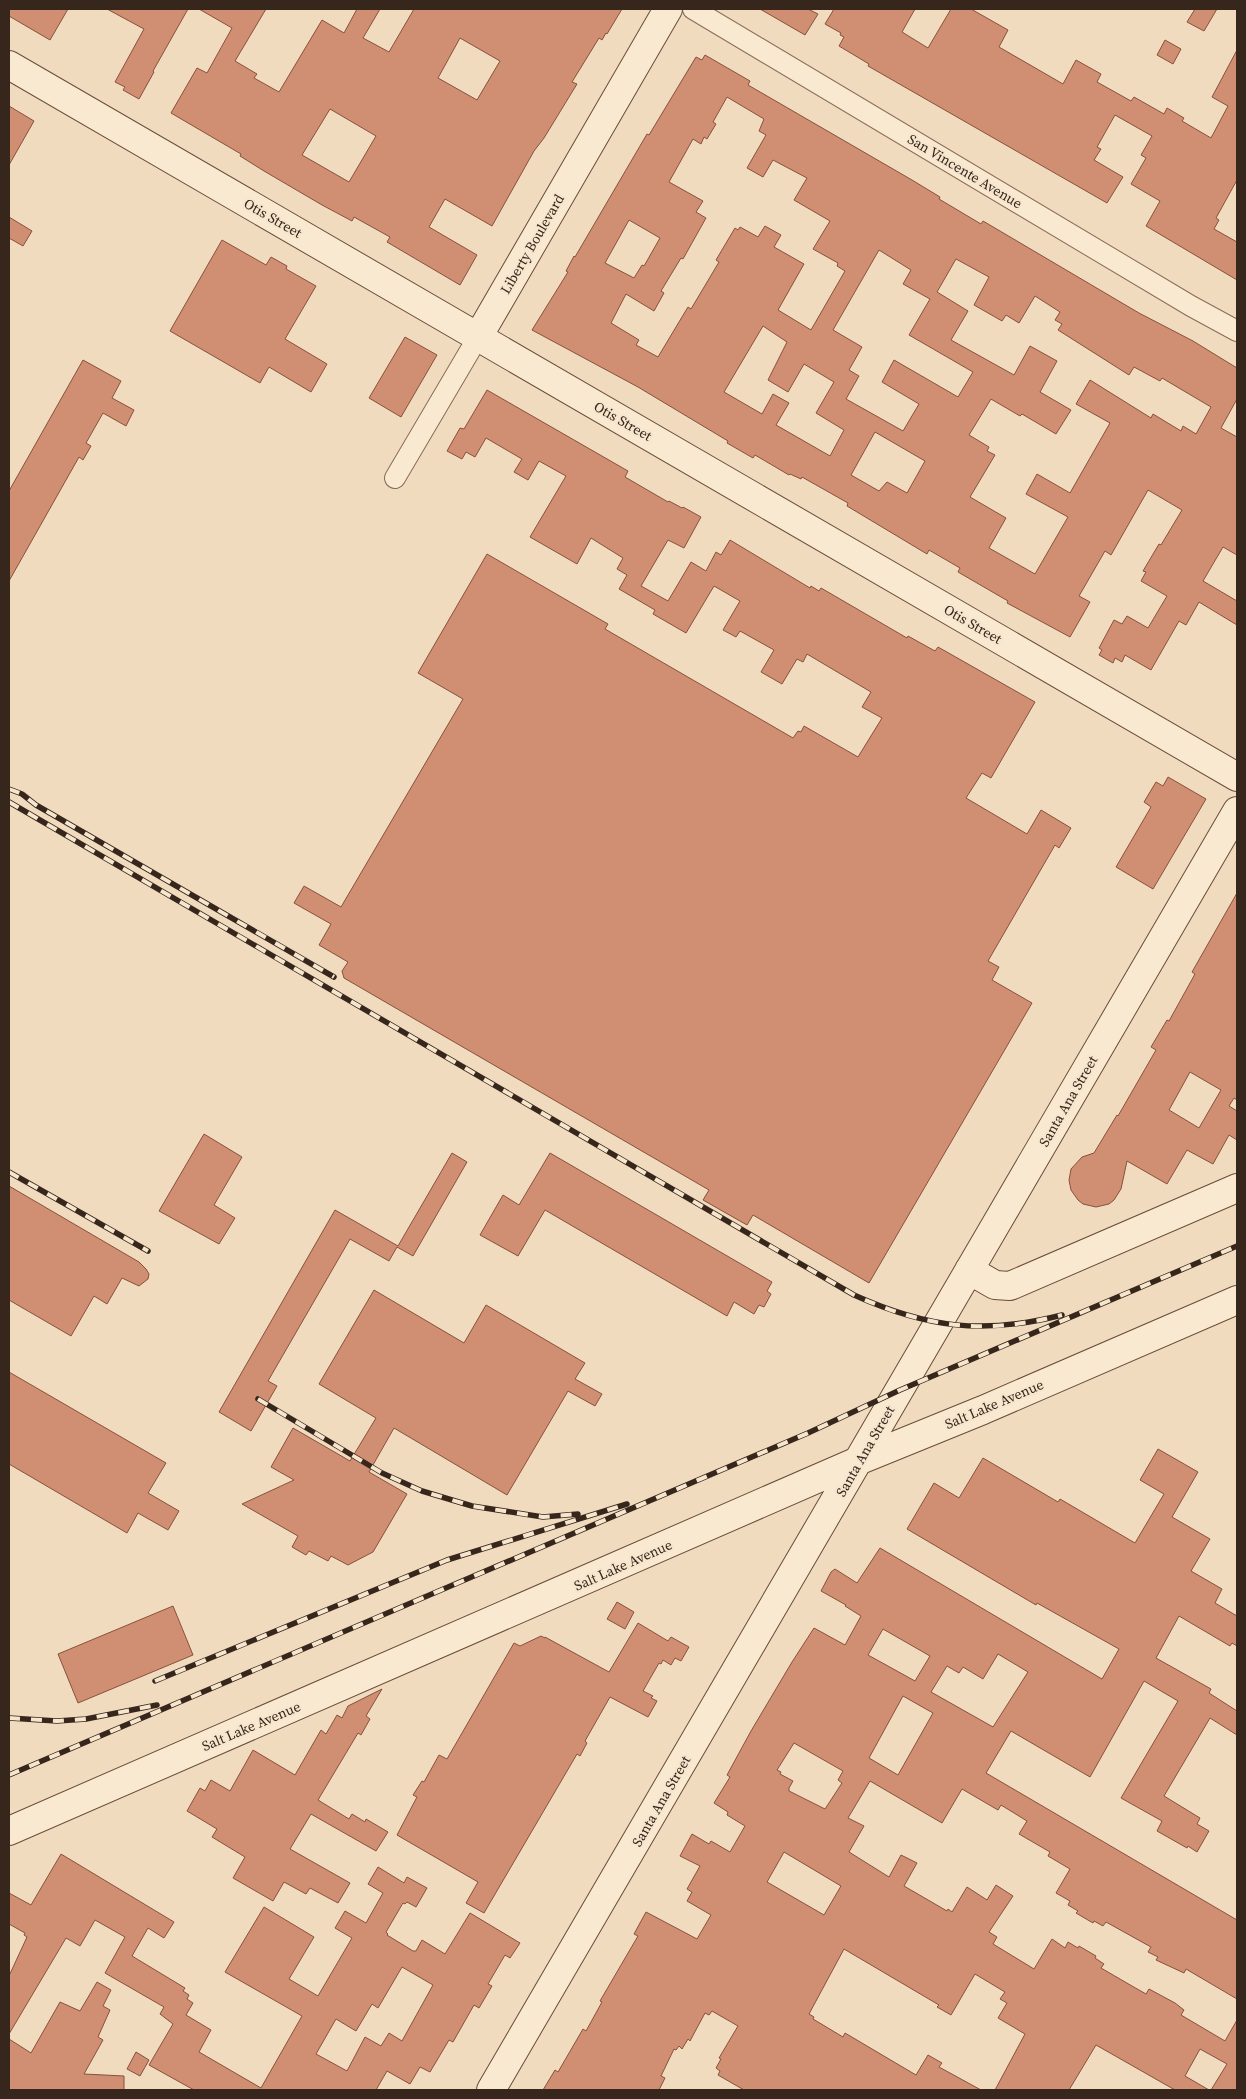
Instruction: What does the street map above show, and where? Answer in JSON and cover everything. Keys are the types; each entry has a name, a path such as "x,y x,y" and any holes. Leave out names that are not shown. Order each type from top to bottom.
{"street":[{"name":"Liberty Boulevard","path":"395,478 668,9"},
{"name":"San Vincente Avenue","path":"693,9 1191,306 1237,331"},
{"name":"Otis Street","path":"9,65 1237,778"},
{"name":"Santa Ana Street","path":"491,2090 1237,811"},
{"path":"969,1270 995,1285 1010,1286 1237,1188"},
{"name":"Salt Lake Avenue","path":"9,1831 860,1460 1237,1300"}],"building":[{"path":"9,9 68,9 50,40 9,16"},
{"path":"107,9 188,9 139,99 123,90 125,87 115,82 144,29"},
{"path":"199,9 266,9 235,61 257,74 254,78 279,92 322,20 344,33 357,9 380,9 363,38 389,52 414,9 622,9 607,34 602,40 599,38 572,82 577,84 534,151 492,226 445,199 429,227 477,255 460,285 387,242 390,237 354,217 352,221 322,205 171,113 197,68 207,73 232,28","holes":["460,38 500,61 477,100 438,78","330,109 376,136 349,182 302,155"]},
{"path":"760,9 808,9 818,14 805,35"},
{"path":"834,9 915,9 902,32 928,48 951,9 971,9 1008,30 999,47 1063,84 1076,60 1101,74 1097,82 1131,101 1134,97 1164,114 1167,108 1184,118 1182,121 1211,138 1228,106 1212,97 1237,50 1237,180 1216,218 1219,220 1214,229 1237,242 1237,280 1146,226 1160,201 1131,184 1146,158 1141,155 1152,136 1115,115 1097,147 1101,149 1094,160 1123,177 1107,203 868,66 869,64 839,46 844,37 840,35 841,33 825,24"},
{"path":"1195,9 1217,9 1204,31 1187,22"},
{"path":"1165,40 1181,49 1173,64 1157,55"},
{"path":"705,55 750,81 748,85 912,180 940,197 939,199 981,224 983,221 1237,368 1237,399 1221,428 1237,437 1237,555 1223,547 1203,581 1237,601 1237,625 1199,602 1186,625 1179,621 1151,670 1125,655 1122,662 1115,658 1113,663 1099,655 1102,650 1099,648 1114,620 1122,624 1127,616 1148,628 1167,596 1141,581 1146,572 1143,571 1182,510 1148,490 1111,555 1105,551 1079,596 1090,602 1070,637 1007,603 1008,601 958,572 960,568 929,550 927,554 847,506 848,503 802,477 801,479 789,475 755,455 753,458 638,387 532,330 568,272 566,271 574,256 647,134 649,135 696,57 702,60","holes":["727,97 764,119 759,131 766,135 747,168 763,177 773,160 807,178 794,200 830,221 813,249 838,263 837,266 845,271 811,330 778,310 804,264 774,247 781,235 765,226 758,237 740,227 738,230 735,228 716,260 719,262 691,309 688,307 658,357 636,345 639,340 611,323 626,294 654,311 664,293 661,291 681,258 683,259 706,218 696,212 703,201 669,182 693,139 701,144 704,137 707,139 716,124 713,122","629,220 660,238 644,266 642,265 634,278 605,263","879,250 911,270 903,284 930,299 909,335 973,372 958,397 894,360 882,382 919,404 903,431 846,399 859,376 849,370 862,347 833,330","956,259 989,277 974,305 1002,321 1006,315 1019,323 1035,296 1060,312 1055,320 1062,324 1058,330 1129,375 1134,367 1160,381 1162,378 1211,407 1196,434 1183,426 1181,431 1153,414 1151,418 1090,380 1076,404 1110,423 1070,493 1037,474 1026,494 1068,517 1035,574 989,548 1006,518 970,497 995,455 987,451 989,447 969,435 991,399 1056,434 1071,410 1040,392 1057,361 1030,346 1014,375 951,340 968,311 937,292","763,326 787,342 768,380 788,392 804,364 834,382 816,413 844,430 830,456 776,425 789,403 773,394 762,414 724,392","875,432 925,461 907,493 887,482 879,491 851,475"]},
{"path":"9,106 34,121 9,165"},
{"path":"9,217 32,231 23,246 9,238"},
{"path":"222,240 266,265 271,257 287,266 286,269 316,286 285,339 327,364 311,392 269,367 260,383 170,331"},
{"path":"405,337 437,355 401,417 369,398"},
{"path":"83,360 121,381 112,398 134,410 126,426 103,413 86,443 91,446 83,460 79,457 9,581 9,491"},
{"path":"487,390 628,471 625,477 668,502 683,507 701,517 684,548 668,540 641,586 668,601 691,562 706,571 716,552 721,555 730,540 810,588 811,586 819,591 821,588 907,638 908,636 935,651 938,647 1035,702 991,778 982,773 966,798 1027,834 1041,810 1071,828 1059,848 1055,845 988,961 999,967 992,980 1032,1003 869,1283 753,1215 747,1225 703,1200 709,1190 344,978 342,971 348,962 319,945 331,924 294,903 304,886 341,907 463,699 418,673 487,554 608,624 605,629 793,738 798,731 801,732 804,726 858,757 882,718 862,707 871,692 807,654 803,662 797,659 782,684 761,672 774,650 740,631 736,637 723,630 740,601 714,586 686,633 653,614 655,610 619,589 627,575 617,569 623,558 591,538 577,564 530,537 566,476 539,461 528,480 514,472 522,459 486,438 475,457 466,452 462,459 447,451 460,428 464,429"},
{"path":"1168,777 1206,799 1153,889 1116,867 1151,807 1144,802 1156,782 1163,786"},
{"path":"1237,893 1237,1100 1234,1098 1229,1106 1237,1111 1237,1140 1229,1135 1213,1164 1187,1150 1167,1184 1127,1161 1121,1189 1114,1200 1109,1204 1096,1207 1083,1204 1071,1190 1069,1180 1071,1169 1082,1157 1094,1153 1118,1116 1156,1050 1151,1047 1167,1020 1169,1021 1195,974 1192,972","holes":["1190,1072 1221,1090 1199,1128 1169,1110"]},
{"path":"204,1134 242,1157 214,1205 235,1218 219,1244 159,1211"},
{"path":"452,1153 467,1162 413,1256 397,1247 389,1261 350,1239 268,1381 277,1386 251,1431 219,1412 335,1210 398,1246"},
{"path":"550,1153 772,1282 767,1291 771,1294 764,1307 759,1305 754,1314 734,1302 727,1316 545,1210 518,1256 480,1235 503,1195 519,1205"},
{"path":"9,1186 139,1262 149,1274 148,1279 139,1286 122,1278 107,1304 94,1296 71,1336 9,1300"},
{"path":"374,1290 464,1343 486,1305 585,1363 575,1379 602,1394 595,1406 568,1391 507,1495 394,1428 369,1472 407,1494 373,1552 348,1565 331,1556 328,1561 309,1551 306,1555 292,1547 298,1536 242,1504 294,1480 271,1467 293,1428 350,1461 376,1418 319,1384"},
{"path":"9,1372 166,1463 148,1493 179,1511 168,1530 138,1513 127,1533 9,1464"},
{"path":"1158,1449 1198,1472 1172,1517 1210,1539 1191,1571 1222,1589 1215,1603 1237,1616 1237,1646 1232,1643 1230,1646 1179,1616 1156,1658 1211,1689 1209,1693 1237,1711 1237,1735 1210,1718 1164,1796 1200,1818 1197,1824 1209,1831 1197,1852 1157,1831 1162,1821 1121,1798 1178,1701 1144,1681 1090,1777 1011,1731 986,1773 1237,1920 1237,1999 1186,1969 1184,1973 1156,1960 1158,1957 1148,1952 1151,1947 1106,1922 1103,1926 1094,1921 1093,1923 1076,1913 1078,1911 1068,1905 1070,1901 1056,1893 1070,1869 1048,1856 1050,1852 1019,1834 1027,1821 1001,1805 998,1810 962,1789 942,1823 870,1781 848,1818 864,1826 849,1852 889,1877 901,1855 917,1863 904,1886 947,1911 948,1909 952,1912 967,1887 987,1900 996,1885 1013,1896 989,1932 997,1937 993,1944 1034,1969 1052,1939 1065,1948 1068,1942 1096,1956 1095,1958 1104,1964 1101,1968 1146,1994 1149,1989 1175,2003 1184,2010 1181,2015 1225,2041 1237,2020 1237,2090 1211,2090 1227,2064 1200,2049 1185,2076 1209,2090 1175,2090 1096,2045 1069,2090 995,2090 1025,2034 998,2018 1007,2003 1000,1999 1005,1992 975,1974 951,2015 937,2007 939,2005 844,1949 809,2014 814,2017 813,2019 843,2037 845,2033 916,2075 928,2055 942,2063 939,2067 981,2090 744,2090 718,2075 720,2071 716,2068 721,2059 719,2058 738,2026 712,2011 709,2015 705,2013 690,2041 688,2039 682,2049 679,2046 676,2050 674,2049 661,2076 665,2078 659,2090 543,2090 555,2070 558,2072 583,2029 586,2031 602,2002 600,2001 638,1936 634,1934 646,1912 697,1939 711,1915 687,1901 692,1892 687,1889 700,1866 680,1856 692,1834 709,1844 711,1841 730,1852 745,1826 727,1815 728,1812 714,1803 730,1777 727,1775 751,1731 814,1628 845,1645 861,1616 821,1591 831,1572 835,1569 857,1583 880,1548 1102,1679 1119,1649 1037,1603 1036,1605 907,1529 934,1483 959,1498 983,1458 1058,1502 1060,1499 1135,1543 1164,1494 1140,1480","holes":["883,1629 930,1656 915,1681 868,1655","998,1654 1028,1672 993,1727 931,1692 947,1666 959,1673 963,1667 983,1679","903,1696 933,1713 898,1775 869,1758","794,1743 843,1771 838,1780 842,1783 825,1809 789,1791 793,1781 780,1774 781,1772 777,1770","784,1852 841,1886 824,1915 767,1882"]},
{"path":"617,1602 634,1612 625,1629 607,1619"},
{"path":"173,1606 193,1655 78,1703 58,1654"},
{"path":"638,1623 668,1641 671,1637 689,1647 681,1661 675,1658 671,1665 663,1660 661,1664 659,1663 643,1691 653,1696 651,1698 657,1701 648,1717 610,1697 585,1741 587,1743 580,1756 577,1754 484,1913 466,1903 478,1882 397,1835 417,1797 413,1795 422,1781 424,1782 439,1755 447,1759 514,1643 520,1646 541,1636 545,1637 609,1672"},
{"path":"382,1689 366,1716 370,1719 361,1735 358,1733 318,1800 349,1819 352,1814 365,1822 366,1819 388,1832 376,1851 311,1814 290,1849 350,1883 338,1903 310,1888 306,1894 284,1882 273,1901 233,1878 245,1857 212,1837 217,1829 187,1811 200,1788 205,1791 211,1780 230,1791 253,1750 295,1775 321,1730 326,1734 337,1715 342,1718 348,1706"},
{"path":"61,1854 174,1922 164,1938 148,1928 132,1956 185,1988 183,1991 189,1995 187,1999 193,2003 186,2015 211,2030 199,2052 261,2088 302,2016 225,1972 264,1907 314,1937 289,1979 318,1996 352,1938 335,1928 345,1911 366,1923 383,1893 368,1884 378,1867 404,1883 407,1877 427,1888 416,1907 407,1902 403,1903 386,1932 387,1935 413,1951 416,1951 422,1940 445,1954 470,1913 520,1943 510,1958 505,1955 488,1984 492,1986 479,2008 474,2005 453,2042 449,2040 430,2072 420,2067 410,2084 387,2071 376,2090 194,2090 149,2065 173,2024 160,2014 164,2007 105,1973 125,1937 95,1920 80,1946 66,1938 9,2034 9,1976 27,1937 24,1935 25,1933 9,1924 9,1893 31,1905","holes":["402,1967 433,1985 402,2041 389,2033 381,2046 365,2037 347,2071 316,2054 336,2019 356,2031 372,2004 378,2008"]},
{"path":"97,1982 111,1990 103,2006 110,2010 98,2037 103,2040 84,2074 124,2076 124,2090 9,2090 9,2039 31,2053 60,2002 80,2011"},
{"path":"136,2052 149,2060 140,2076 127,2069"}],"railway":[{"path":"9,789 22,794 36,805 334,977"},
{"path":"9,802 854,1295 906,1315 956,1325 1007,1325 1062,1315"},
{"path":"9,1172 148,1251"},
{"path":"9,1775 808,1433 900,1390 1237,1246"},
{"path":"258,1399 382,1473 422,1491 472,1506 543,1517 578,1514"},
{"path":"155,1681 447,1560 627,1504"},
{"path":"9,1718 57,1721 86,1719 157,1705"}]}
